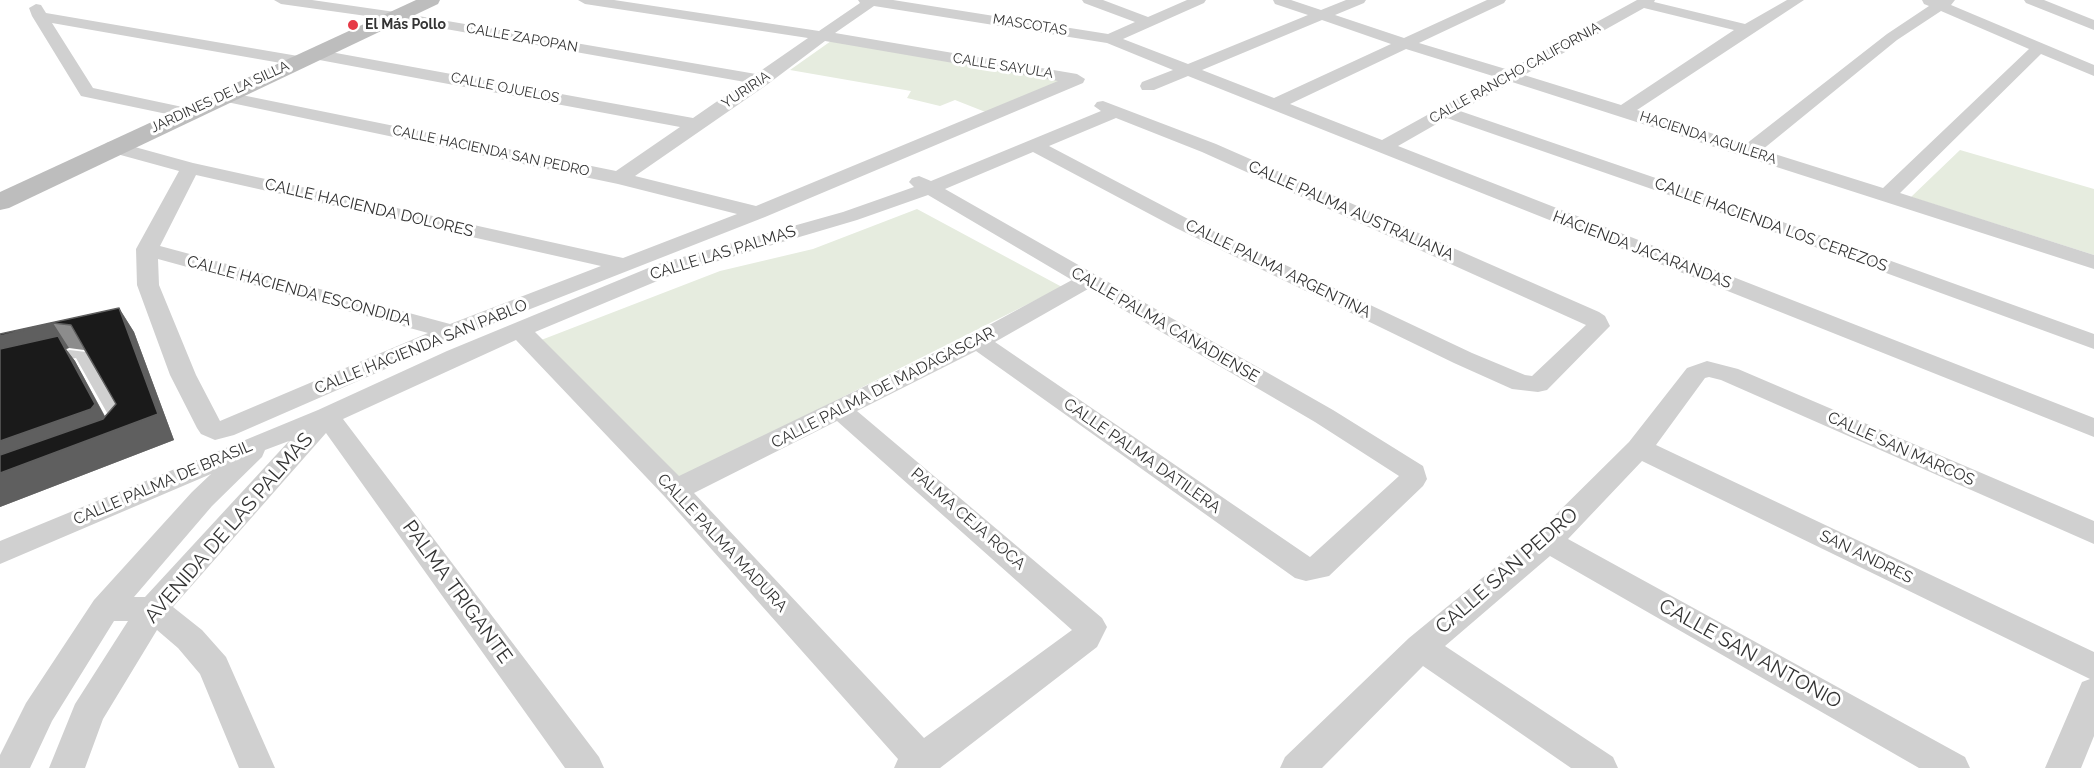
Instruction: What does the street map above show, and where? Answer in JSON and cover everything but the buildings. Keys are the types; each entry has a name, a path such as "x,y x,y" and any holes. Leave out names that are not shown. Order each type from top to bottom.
{"street":[{"name":"CALLE ZAPOPAN","path":"281,0 395,16 762,80"},
{"name":"JARDINES DE LA SILLA","path":"3,202 113,147 431,0"},
{"name":"CALLE SAYULA","path":"585,0 823,36 1072,77 1077,80 758,213"},
{"name":"YURIRIA","path":"619,178 762,80 870,0"},
{"name":"MASCOTAS","path":"870,0 1110,39 1190,70"},
{"path":"1089,0 1146,21"},
{"path":"1110,39 1146,21 1199,0"},
{"path":"1148,86 1359,0"},
{"path":"1273,105 1402,43 1499,0"},
{"path":"1623,111 1747,28 1797,0"},
{"path":"2031,0 2091,20"},
{"name":"HACIENDA AGUILERA","path":"1280,1 1402,43 1623,111 2094,262"},
{"path":"1645,2 1747,28"},
{"name":"CALLE RANCHO CALIFORNIA","path":"1382,147 1507,76 1645,2"},
{"path":"1749,151 1938,2 2094,71"},
{"path":"36,8 87,92 186,113"},
{"name":"CALLE OJUELOS","path":"36,8 696,124"},
{"path":"1886,196 2039,48"},
{"name":"HACIENDA JACARANDAS","path":"1190,70 1273,105 2094,428"},
{"name":"CALLE HACIENDA SAN PEDRO","path":"222,96 619,178 758,213"},
{"path":"847,204 921,184 1033,145 1116,104"},
{"path":"921,184 1116,104"},
{"name":"CALLE PALMA AUSTRALIANA","path":"1116,104 1597,321 1598,326 1538,384 1526,385"},
{"name":"CALLE HACIENDA LOS CEREZOS","path":"1446,112 1748,216 2094,342"},
{"name":"CALLE PALMA ARGENTINA","path":"1033,145 1193,228 1463,358 1526,385"},
{"name":"CALLE HACIENDA DOLORES","path":"113,147 190,168 627,265"},
{"path":"147,249 190,168"},
{"name":"CALLE PALMA CANADIENSE","path":"921,184 1324,416 1410,469 1414,475 1409,482 1318,568 1306,570"},
{"name":"CALLE LAS PALMAS","path":"519,329 666,269 850,216 921,184"},
{"name":"CALLE HACIENDA SAN PABLO","path":"147,249 148,285 161,322 199,407 210,428 216,431 451,332 758,213"},
{"name":"CALLE HACIENDA ESCONDIDA","path":"147,249 451,332"},
{"name":"CALLE PALMA DE MADAGASCAR","path":"675,490 841,411 978,341 1088,280"},
{"path":"327,416 519,329"},
{"name":"CALLE PALMA MADURA","path":"519,329 675,490 916,764"},
{"name":"CALLE PALMA DATILERA","path":"978,341 1306,570"},
{"name":"CALLE SAN PEDRO","path":"1298,768 1421,647 1548,541 1639,448 1696,373 1707,369"},
{"name":"CALLE SAN MARCOS","path":"1707,369 1729,374 2094,533"},
{"name":"PALMA CEJA ROCA","path":"841,411 1089,624 1090,630 1085,638 916,764"},
{"name":"CALLE PALMA DE BRASIL","path":"0,553 327,416"},
{"name":"AVENIDA DE LAS PALMAS","path":"67,768 87,714 153,609 327,416"},
{"name":"PALMA TRIGANTE","path":"327,416 586,768"},
{"name":"AVENIDA DE LAS PALMAS","path":"12,768 38,713 105,609 202,499 263,441"},
{"name":"SAN ANDRES","path":"1639,448 2094,667"},
{"name":"CALLE SAN ANTONIO","path":"1548,541 1952,768"},
{"path":"105,609 153,609 190,639 214,667 257,768"},
{"path":"1421,647 1599,768"},
{"path":"2063,768 2094,692"}],"lane":[{"path":"35,362 70,354 81,355 123,428 114,439"}],"shaded area":[{"path":"831,41 1064,79 988,113 955,100 940,106 907,98 911,91 790,70"},
{"path":"1960,150 2094,189 2094,255 1911,197"},
{"path":"917,209 1062,287 679,479 536,342 720,271 813,249"}],"place":[{"name":"El Más Pollo","path":"353,25"}]}
